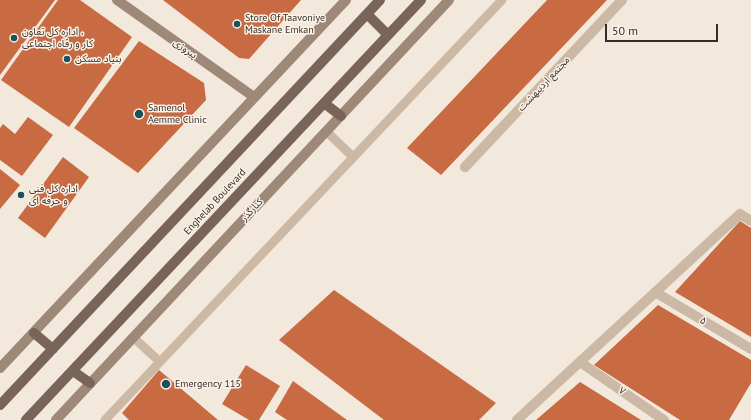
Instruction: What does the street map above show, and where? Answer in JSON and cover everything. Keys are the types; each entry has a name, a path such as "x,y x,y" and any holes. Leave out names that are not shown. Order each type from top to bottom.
{"main road":[{"name":"پیروزی","path":"117,0 254,97"},
{"path":"0,368 346,0"},
{"name":"Enghelab Boulevard","path":"0,406 380,0"},
{"name":"Enghelab Boulevard","path":"26,420 421,0"},
{"name":"کنارگذر","path":"56,420 449,0"},
{"path":"366,14 388,35"},
{"path":"324,103 341,116"},
{"path":"34,333 53,349"},
{"path":"73,371 90,383"}],"street":[{"name":"مجتمع اردیبهشت","path":"465,167 622,0"},
{"path":"517,420 740,214 751,221"},
{"name":"۵","path":"655,292 751,349"},
{"name":"۷","path":"580,362 664,420"}],"lane":[{"path":"105,420 502,0"},
{"path":"326,131 353,157"},
{"path":"133,337 160,362"}],"building":[{"name":"اداره کل تعاون ، کار و رفاه اجتماعی","path":"0,0 55,0 0,75"},
{"name":"بنیاد مسکن","path":"58,0 80,0 132,37 69,127 1,80"},
{"name":"Store Of Taavoniye Maskane Emkan","path":"163,0 301,0 249,59 239,58"},
{"path":"547,0 607,0 441,175 407,148"},
{"name":"Samenol Aemme Clinic","path":"139,41 204,83 206,100 138,173 74,128"},
{"path":"28,117 53,135 22,176 0,160 0,128 3,124 15,134"},
{"path":"63,157 89,177 45,238 18,218"},
{"path":"0,169 20,185 0,209"},
{"path":"740,221 751,228 751,337 675,292"},
{"path":"334,290 496,403 479,420 384,420 279,340"},
{"path":"658,305 751,360 751,383 729,420 680,420 594,365"},
{"path":"246,365 280,386 259,420 249,420 222,404"},
{"path":"159,370 218,420 129,420 122,413"},
{"path":"293,381 347,420 287,420 275,412"},
{"path":"580,382 641,420 536,420"}],"place":[{"name":"Store Of Taavoniye Maskane Emkan","path":"237,24"},
{"name":"اداره کل تعاون ، کار و رفاه اجتماعی","path":"14,38"},
{"name":"بنیاد مسکن","path":"67,59"},
{"name":"Samenol Aemme Clinic","path":"139,114"},
{"name":"اداره کل فنی و حرفه ای","path":"21,195"},
{"name":"Emergency 115","path":"166,384"}]}
